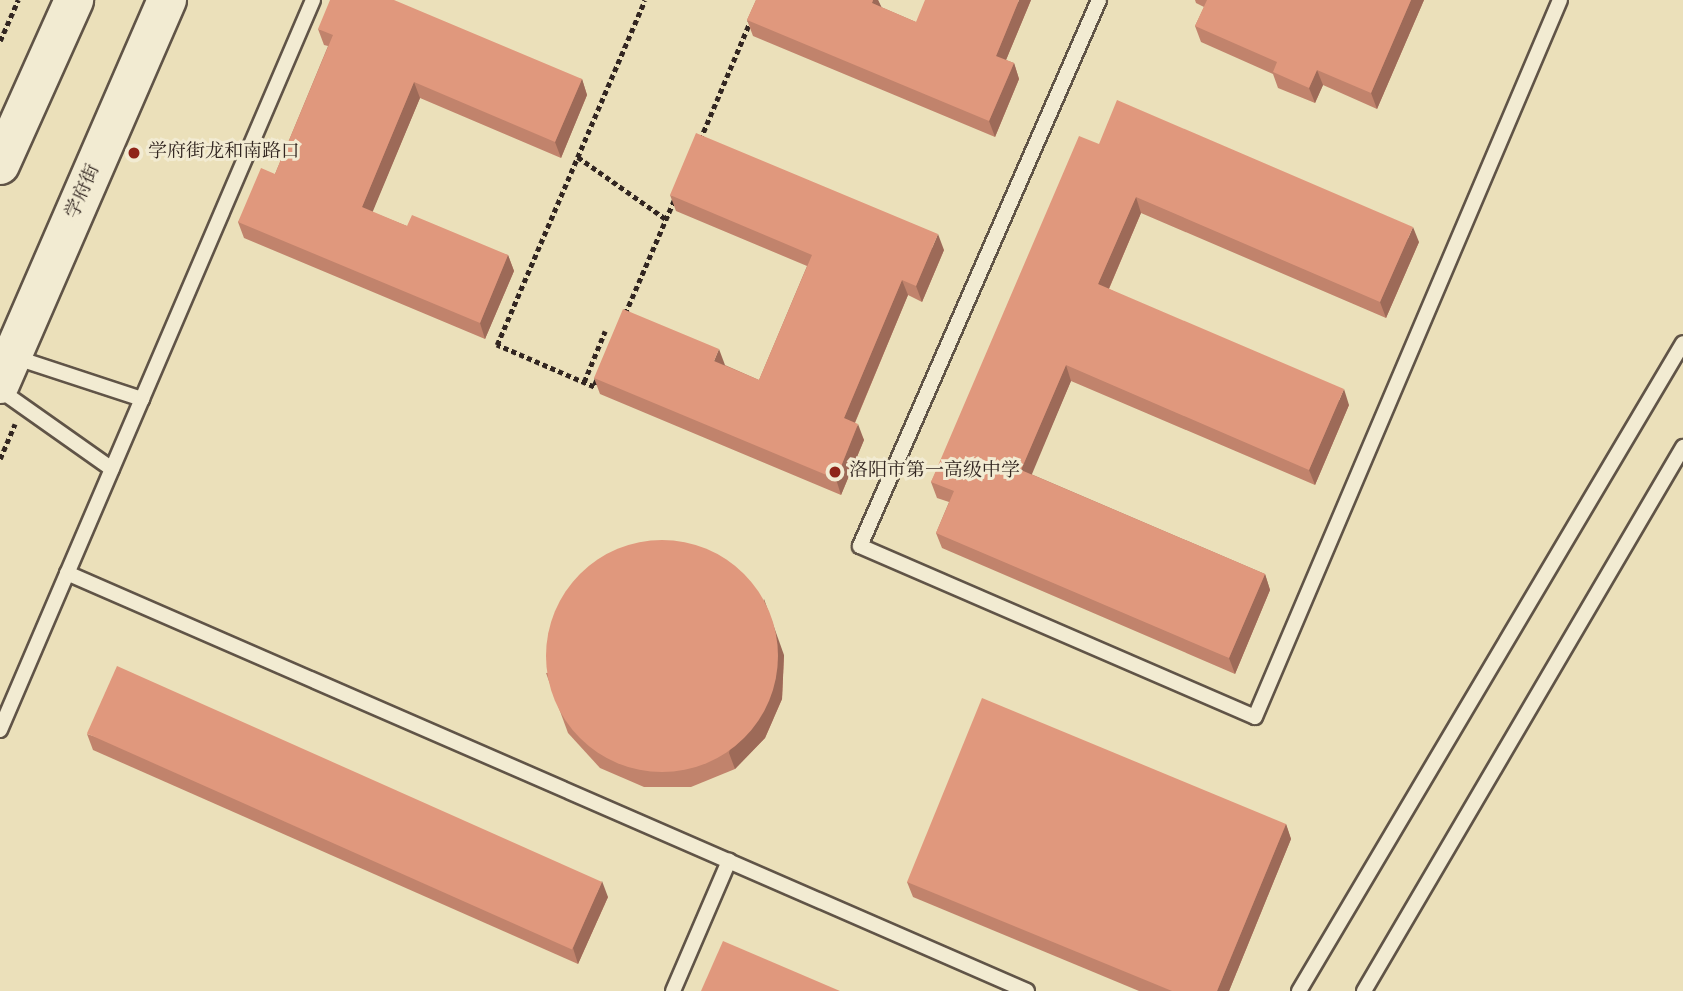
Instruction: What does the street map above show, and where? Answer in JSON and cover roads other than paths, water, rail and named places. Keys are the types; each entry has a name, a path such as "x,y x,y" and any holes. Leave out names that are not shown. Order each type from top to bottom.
{"main road":[{"path":"0,165 74,0"},
{"name":"学府街","path":"4,377 167,0"}],"lane":[{"path":"0,730 313,0"},
{"path":"1099,0 860,546 1255,717 1560,0"},
{"path":"1298,991 1683,343"},
{"path":"4,377 142,399"},
{"path":"4,377 112,469"},
{"path":"1364,991 1683,447"},
{"path":"67,573 1027,991"},
{"path":"673,991 729,861"}],"place":[{"name":"学府街龙和南路口","path":"134,153"},
{"name":"洛阳市第一高级中学","path":"835,472"}]}
